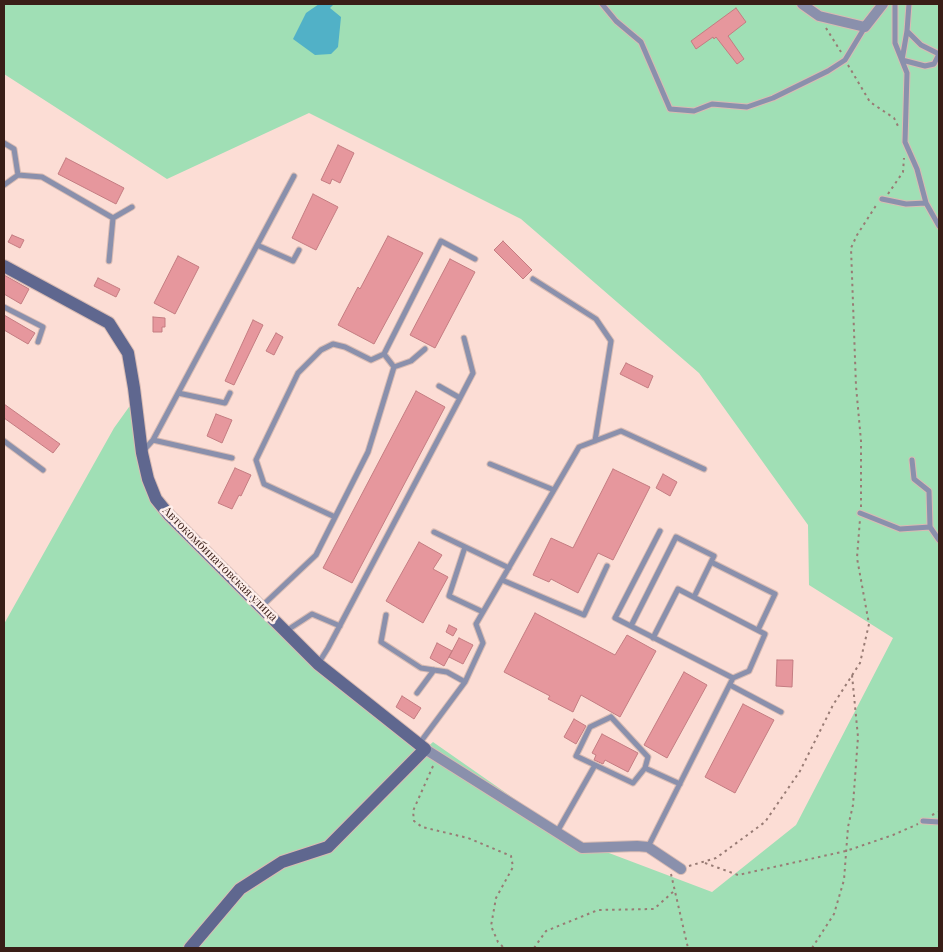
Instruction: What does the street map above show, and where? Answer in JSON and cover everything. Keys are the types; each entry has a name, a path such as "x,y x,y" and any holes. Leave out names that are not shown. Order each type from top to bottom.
{"street":[{"path":"802,4 819,16 865,27 883,4"},
{"name":"Автокомбинатовская улица","path":"4,266 109,323 128,353 142,453 148,479 156,499 169,515 318,664 422,747"},
{"path":"190,948 240,889 282,862 328,847 422,747 582,848 648,847 681,869"}],"lane":[{"path":"602,4 616,21 641,42 670,109 694,111 712,104 747,107 773,98 828,71 845,60 865,27"},
{"path":"895,4 895,43 907,73 905,142 917,169 926,203 939,226"},
{"path":"902,60 909,4"},
{"path":"902,60 925,66 934,64 939,54 921,45 907,32"},
{"path":"4,143 14,150 18,175"},
{"path":"4,184 18,175 42,177 113,218"},
{"path":"142,453 153,440 294,176"},
{"path":"882,199 906,204 926,203"},
{"path":"113,218 132,207"},
{"path":"109,261 113,218"},
{"path":"335,516 264,484 256,460 298,373 321,350 333,344 345,347 371,360 384,354 441,241 475,259"},
{"path":"257,245 293,261 300,250"},
{"path":"533,279 596,319 611,341 595,441"},
{"path":"4,307 43,327 38,342"},
{"path":"318,664 340,626 473,373 464,338"},
{"path":"394,367 411,361 425,349"},
{"path":"384,354 394,367"},
{"path":"262,606 316,554 368,452 394,367"},
{"path":"439,386 460,398"},
{"path":"178,393 226,403 230,393"},
{"path":"422,747 465,682 483,643 476,624 579,447 621,431 704,468"},
{"path":"153,440 232,458"},
{"path":"4,441 43,470"},
{"path":"912,460 914,479 929,491 930,526 939,540"},
{"path":"490,464 554,490"},
{"path":"860,513 900,529 930,526"},
{"path":"660,531 615,618 733,678"},
{"path":"434,532 509,568"},
{"path":"631,626 676,537 714,556 694,597"},
{"path":"465,547 448,596 483,612"},
{"path":"711,562 774,594 758,630"},
{"path":"502,580 584,616 607,566"},
{"path":"648,847 733,678 749,671 765,634 678,589 653,638"},
{"path":"286,631 312,614 340,626"},
{"path":"386,615 381,642 421,668 447,672 465,682"},
{"path":"416,693 434,670"},
{"path":"730,685 781,712"},
{"path":"611,717 648,757 645,768 633,783 595,765 576,756 590,727 611,717"},
{"path":"557,833 595,765"},
{"path":"645,768 680,784"},
{"path":"924,821 939,822"}],"path":[{"path":"819,16 870,102 894,118 898,126"},
{"path":"681,869 716,858 765,822 800,771 833,705 860,663 870,624 857,558 861,441 856,386 851,248 874,208 891,191 902,172 905,142"},
{"path":"812,948 834,914 844,880 848,827 853,805 858,738 852,675"},
{"path":"438,757 413,811 414,821 422,828 468,838 510,856 512,867 496,898 491,926 498,942 504,948"},
{"path":"703,862 738,875 846,851 893,835 939,812"},
{"path":"668,860 688,948"},
{"path":"534,948 546,931 598,910 654,908 674,891"}],"green space":[{"path":"4,4 939,4 939,948 4,948 4,624 114,428 129,407 136,405 156,499 318,664 425,749 433,742 572,839 712,892 796,825 893,638 809,585 808,525 699,373 521,219 309,113 167,179 4,74"}],"water":[{"path":"319,4 334,4 330,8 341,17 338,47 331,54 315,55 293,39 306,13"}],"building":[{"path":"736,8 746,22 728,36 744,59 737,64 716,37 714,39 713,37 696,49 691,41"},
{"path":"338,145 354,153 340,183 332,179 330,184 321,180"},
{"path":"66,158 124,188 116,204 58,174"},
{"path":"313,194 338,207 316,250 292,238"},
{"path":"12,235 24,240 20,248 8,242"},
{"path":"388,236 423,253 374,344 338,325 358,287 360,289"},
{"path":"503,241 532,270 523,279 494,250"},
{"path":"178,256 199,267 175,314 154,303"},
{"path":"450,259 475,272 435,348 410,335"},
{"path":"4,275 29,289 21,304 4,294"},
{"path":"98,278 120,289 116,297 94,286"},
{"path":"4,315 35,333 28,344 4,330"},
{"path":"153,317 165,318 165,327 162,327 162,332 153,332"},
{"path":"253,320 263,325 234,385 225,381"},
{"path":"276,333 283,337 274,355 266,351"},
{"path":"626,363 653,376 648,388 620,374"},
{"path":"416,391 445,407 352,583 323,568"},
{"path":"4,404 60,444 53,453 4,418"},
{"path":"216,414 232,420 222,443 207,436"},
{"path":"235,468 251,475 241,496 239,495 232,509 218,503"},
{"path":"613,469 650,487 613,560 598,553 578,593 551,579 549,582 533,575 551,538 573,548"},
{"path":"663,474 677,482 670,496 656,488"},
{"path":"419,542 442,555 433,569 448,577 423,623 386,601"},
{"path":"535,613 615,655 627,635 656,651 620,717 581,695 573,712 548,699 550,696 504,672"},
{"path":"449,625 457,629 453,636 446,632"},
{"path":"459,638 473,645 463,664 449,657"},
{"path":"437,643 452,651 444,666 430,658"},
{"path":"777,660 793,660 792,687 776,686"},
{"path":"684,672 707,685 667,758 644,745"},
{"path":"402,696 421,708 414,719 396,707"},
{"path":"743,704 774,720 735,793 705,777"},
{"path":"574,719 586,726 576,744 564,737"},
{"path":"602,734 638,753 628,772 605,760 603,764 594,760 596,755 592,753"}]}
